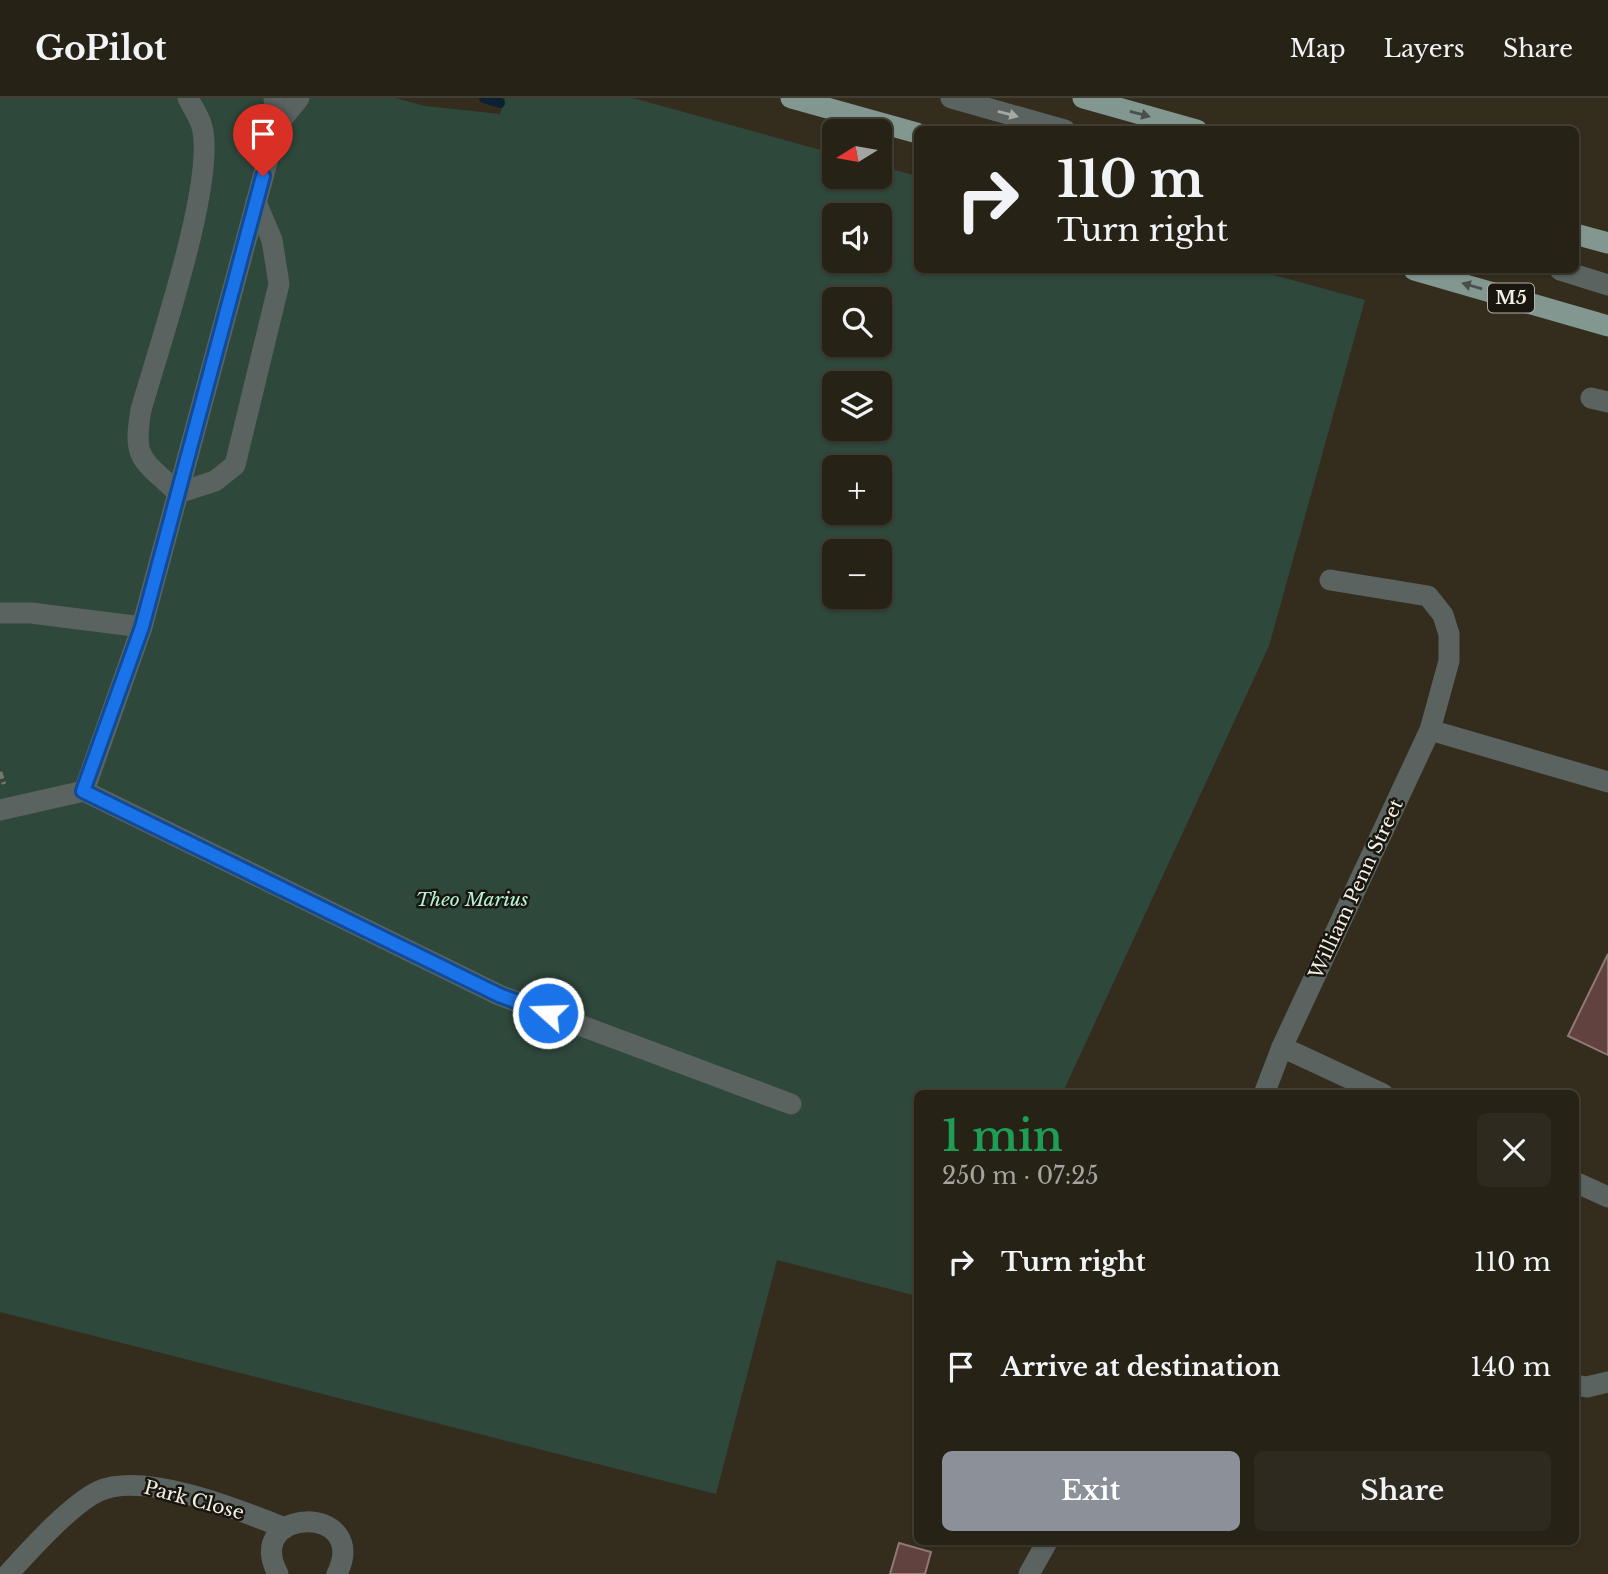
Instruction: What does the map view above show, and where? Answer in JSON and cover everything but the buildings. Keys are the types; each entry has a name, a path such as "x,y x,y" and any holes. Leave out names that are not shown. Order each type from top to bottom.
{"main road":[{"path":"791,98 914,132"},
{"path":"1083,98 1182,126"},
{"path":"1579,235 1608,243"},
{"name":"M5","path":"1424,273 1608,326"}],"street":[{"path":"177,493 142,457 136,440 141,410 195,217 204,162 202,127 188,98"},
{"path":"83,791 142,627 276,125 274,98"},
{"path":"276,125 299,98"},
{"path":"951,98 1051,126"},
{"path":"177,493 215,481 235,465 279,284 272,240 256,202"},
{"path":"1570,273 1608,285"},
{"name":"William Penn Street","path":"1266,1090 1282,1047 1430,730 1449,660 1449,634 1443,615 1428,596 1330,580"},
{"path":"0,613 31,613 142,627"},
{"path":"1430,730 1608,782"},
{"path":"0,810 83,791 499,995 791,1104"},
{"path":"1282,1047 1374,1090"},
{"path":"1579,1184 1608,1197"},
{"path":"1579,1385 1608,1382"},
{"name":"Park Close","path":"8,1574 87,1499 115,1486 156,1486 285,1528 308,1520 330,1528 342,1549 342,1561 337,1574"},
{"path":"278,1574 272,1561 273,1549 285,1528"},
{"path":"1029,1574 1045,1545"}],"green space":[{"name":"Theo Marius","path":"0,98 395,98 425,106 500,114 505,98 633,98 822,150 822,189 892,189 892,169 914,175 914,273 1266,273 1365,300 1269,646 1064,1090 914,1090 914,1295 777,1260 716,1494 0,1312"}],"waterway":[{"path":"484,98 500,103"}],"route":[{"path":"263,176 142,627 83,791 499,995 548,1013"}]}
